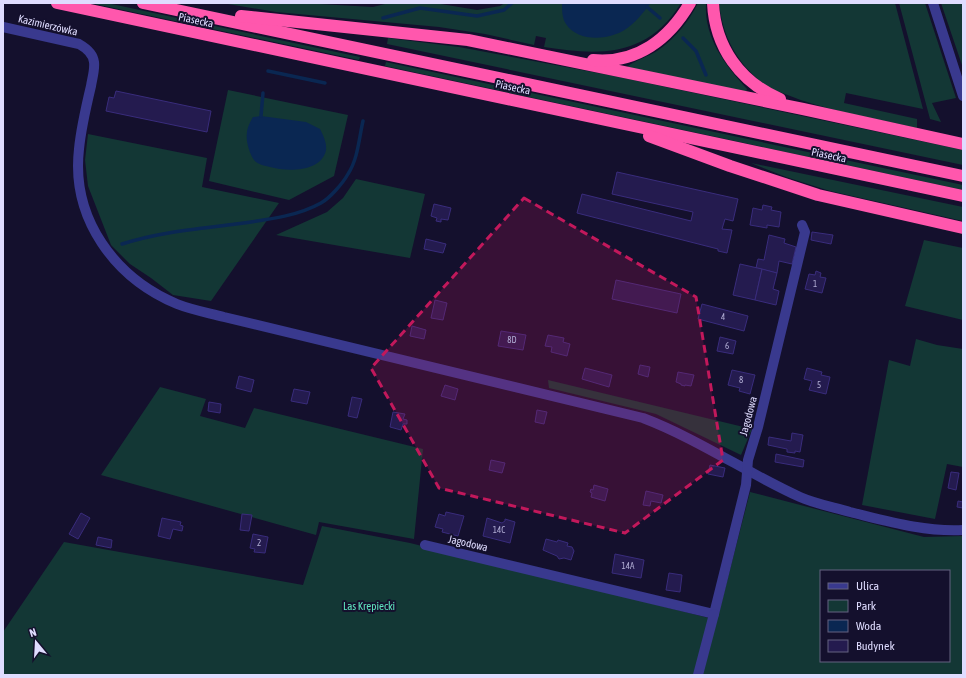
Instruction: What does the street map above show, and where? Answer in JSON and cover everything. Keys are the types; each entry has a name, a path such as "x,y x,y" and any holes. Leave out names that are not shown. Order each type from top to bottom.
{"highway":[{"name":"Piasecka","path":"57,3 963,196"},
{"path":"544,56 606,61 636,54 662,39 674,27 690,3"},
{"path":"713,3 716,28 729,57 739,70 750,81 766,93 803,109"},
{"name":"Piasecka","path":"149,4 963,176"},
{"path":"149,4 280,21 468,40 803,109 963,144"},
{"path":"608,121 730,166 818,195 963,228"}],"street":[{"path":"933,3 963,96"},
{"name":"Kazimierzówka","path":"3,27 79,44 87,49 94,61 79,150 79,188 84,208 93,228 112,258 124,271 147,289 179,305 217,315 643,418 678,433 747,469"},
{"name":"Jagodowa","path":"698,675 746,485 748,460 758,427 805,232 802,225"},
{"path":"747,469 802,498 821,504 914,527 946,531 963,530"},
{"name":"Jagodowa","path":"426,545 714,614"}],"highlighted area":[{"path":"524,198 696,297 723,460 625,533 439,488 371,368"}],"green space":[{"path":"90,3 107,3 360,57 359,60"},
{"path":"222,3 302,3 373,7 389,3 435,3 477,10 500,6 505,3 681,3 668,21 654,34 638,43 621,49 584,52 544,47 546,38 536,36 534,45 485,34 439,27 276,12"},
{"path":"698,3 706,3 708,28 712,39 731,70 747,89 746,92 627,67 657,51 670,41 686,23"},
{"path":"719,3 895,3 923,109 846,93 844,103 917,119 917,128 850,114 817,105 774,90 767,86 755,77 739,59 733,49 724,27"},
{"path":"899,3 925,3 956,98 932,103 941,122 930,119"},
{"path":"941,3 963,3 963,68"},
{"path":"388,38 459,47 614,76 963,150 963,165 387,44"},
{"path":"386,62 963,185 963,190 385,66"},
{"path":"228,90 348,115 334,176 289,200 209,181"},
{"path":"88,134 207,158 202,187 279,203 211,301 173,295 130,264 111,245 88,186 85,160"},
{"path":"751,163 963,207 963,221 830,191 786,177"},
{"path":"356,179 425,194 410,258 276,235 327,212 343,198"},
{"path":"924,240 963,248 963,320 905,306"},
{"path":"916,339 937,345 963,349 963,467 947,464 935,519 862,505 889,360 910,366"},
{"path":"548,380 752,429 741,455 656,414 549,388"},
{"path":"160,387 206,399 200,416 245,428 254,408 423,449 414,539 319,522 316,535 101,475"},
{"name":"Las Krępiecki","path":"750,492 924,537 963,536 963,675 3,675 3,632 64,542 303,585 322,526 410,543 717,620"}],"water":[{"path":"562,3 651,3 636,21 623,31 606,37 597,38 579,35 566,24 562,11"},
{"path":"261,116 306,122 320,129 326,145 326,150 323,157 318,163 303,169 294,170 277,169 257,163 250,151 247,142 247,134 249,124 253,117"}],"building":[{"path":"116,91 211,111 207,132 106,111 109,97 114,98"},
{"path":"617,172 738,199 733,221 725,219 722,229 732,230 727,253 718,251 718,249 577,213 582,194 691,221 693,212 612,194"},
{"path":"434,204 451,208 448,220 441,219 441,222 436,221 437,218 431,216"},
{"path":"763,205 772,207 771,210 781,212 779,227 767,225 767,228 750,225 753,208 762,210"},
{"path":"812,232 833,235 831,244 811,240"},
{"path":"769,235 785,239 784,243 796,247 792,264 779,261 777,273 756,268 758,259 764,260"},
{"path":"426,239 446,244 443,253 424,249"},
{"path":"740,264 762,269 755,300 733,295"},
{"path":"762,269 777,273 773,289 779,291 776,305 755,300"},
{"path":"816,271 821,273 820,277 826,278 822,293 805,289 809,274 815,275"},
{"path":"616,280 681,294 677,313 612,299"},
{"path":"435,300 447,303 443,320 431,318"},
{"path":"702,304 748,316 744,331 698,319"},
{"path":"412,326 426,330 424,339 410,336"},
{"path":"501,331 526,335 523,350 498,346"},
{"path":"548,335 564,338 563,342 570,344 567,356 551,352 552,347 545,346"},
{"path":"720,337 736,341 733,354 717,351"},
{"path":"640,365 650,367 648,377 638,374"},
{"path":"585,368 612,375 609,387 582,379"},
{"path":"807,368 822,372 821,375 830,377 826,394 809,390 812,381 804,379"},
{"path":"732,370 755,375 750,394 739,391 740,388 728,385"},
{"path":"678,372 694,375 691,386 681,385 676,382"},
{"path":"239,376 254,380 251,392 236,388"},
{"path":"445,385 458,389 455,400 441,396"},
{"path":"294,389 310,392 307,404 291,401"},
{"path":"352,397 362,399 357,418 348,416"},
{"path":"209,402 221,404 220,413 208,411"},
{"path":"537,410 547,412 544,424 535,422"},
{"path":"393,412 405,414 403,419 407,420 407,424 403,424 401,430 390,427"},
{"path":"792,433 803,435 800,452 787,452 787,449 768,445 769,437 791,441"},
{"path":"776,454 804,460 803,467 775,462"},
{"path":"491,460 505,463 502,473 489,470"},
{"path":"710,465 725,468 723,477 708,474"},
{"path":"951,472 959,473 956,490 948,488"},
{"path":"594,485 608,489 605,501 591,497 592,493 590,492 591,489 593,490"},
{"path":"646,491 663,495 661,503 651,501 650,506 643,505"},
{"path":"958,501 963,502 963,508 957,507"},
{"path":"446,512 464,516 458,536 442,532 443,529 435,527 439,514 445,516"},
{"path":"81,513 90,518 78,539 69,534"},
{"path":"242,514 252,515 249,531 240,530"},
{"path":"162,518 181,522 180,525 183,526 182,531 173,529 170,539 158,536"},
{"path":"487,518 502,523 505,519 515,522 510,543 483,536"},
{"path":"253,534 268,537 265,553 254,552 255,549 250,548"},
{"path":"98,537 112,540 111,548 96,545"},
{"path":"546,539 568,543 567,546 572,547 574,551 571,560 564,558 559,559 557,556 543,550"},
{"path":"615,554 644,560 641,578 612,573"},
{"path":"669,573 682,575 680,592 666,590"}],"waterway":[{"path":"383,18 420,8 477,16 504,10 512,3"},
{"path":"647,7 660,18"},
{"path":"683,38 696,51 706,75"},
{"path":"268,71 325,83"},
{"path":"261,116 263,93"},
{"path":"122,244 193,229 258,221 291,215 321,203 328,198 346,178 354,162 363,121"}]}
